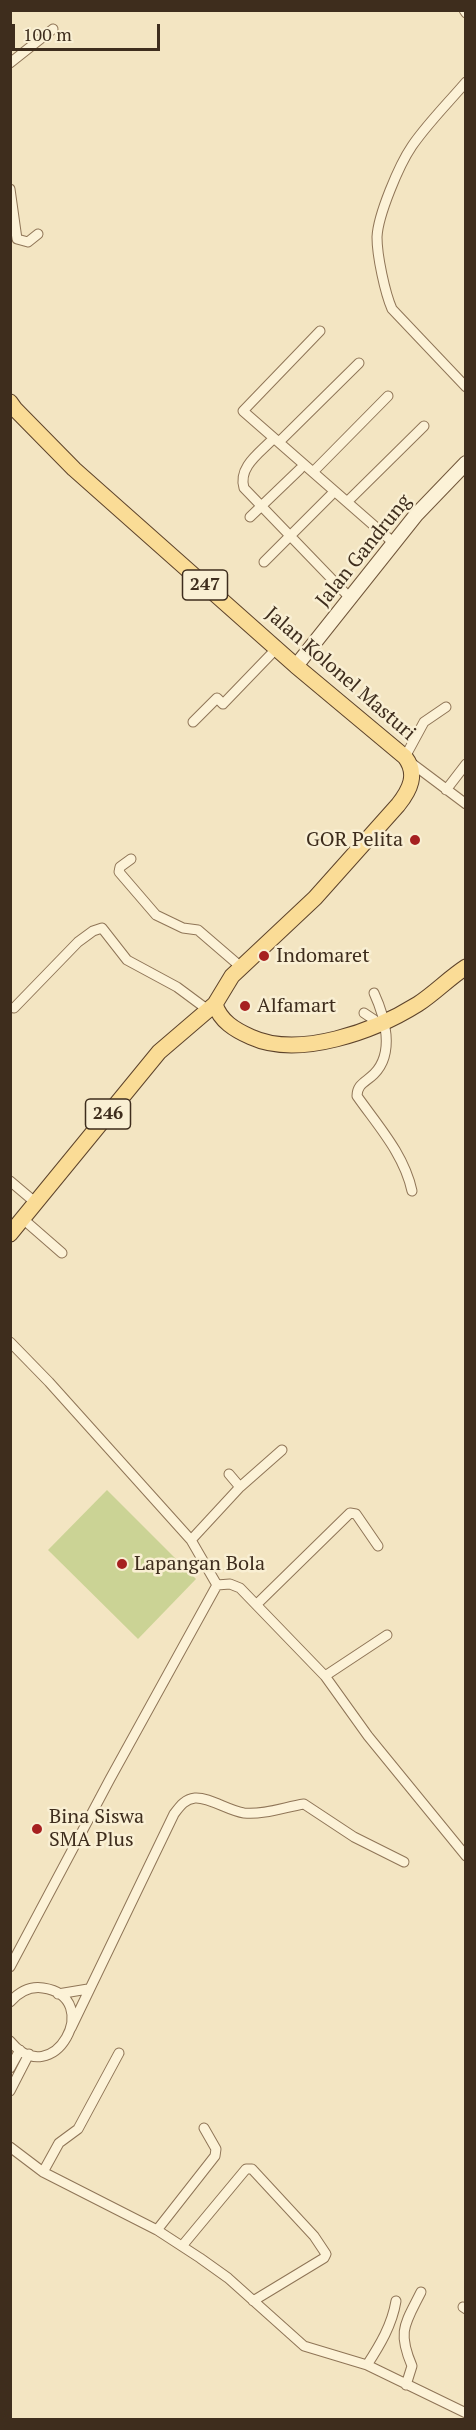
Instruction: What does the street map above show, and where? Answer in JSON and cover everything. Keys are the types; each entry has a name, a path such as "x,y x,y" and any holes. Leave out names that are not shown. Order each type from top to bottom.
{"main road":[{"name":"Jalan Kolonel Masturi","path":"10,402 74,469 296,666 406,759 413,777 410,788 398,805 315,898 232,976 212,1007"},
{"path":"212,1007 232,1026 260,1041 279,1045 304,1046 323,1043 381,1023 429,996 465,967"},
{"name":"246","path":"10,1234 159,1052 212,1007"}],"street":[{"path":"10,63 52,29"},
{"path":"465,82 411,147 396,176 377,236 387,297 392,309 465,387"},
{"path":"10,189 17,239 28,242 38,234"},
{"path":"320,331 243,411 275,442 395,543"},
{"path":"351,598 244,488 242,475 249,463 275,442 359,363"},
{"path":"313,472 388,396"},
{"path":"347,502 424,426"},
{"name":"Jalan Gandrung","path":"296,666 416,515 465,463"},
{"path":"250,518 300,469"},
{"path":"264,562 331,495"},
{"path":"194,722 217,698 223,704 277,648"},
{"path":"446,707 424,722 415,734 406,759 465,804"},
{"path":"446,790 465,764"},
{"path":"131,860 120,867 119,872 148,908 170,923 198,930 241,968"},
{"path":"14,1008 78,942 93,931 102,928 127,960 212,1007"},
{"path":"374,993 386,1053 378,1070 359,1086 357,1096 392,1143 409,1176 412,1191"},
{"path":"364,1013 381,1023"},
{"path":"10,1181 36,1203"},
{"path":"23,1219 63,1253"},
{"path":"10,1342 191,1540 217,1585"},
{"path":"191,1540 240,1487 282,1450"},
{"path":"229,1473 240,1487"},
{"path":"257,1604 350,1513 356,1514 378,1546"},
{"path":"217,1585 235,1586 257,1604 325,1676 368,1736 465,1856"},
{"path":"10,1967 217,1585"},
{"path":"325,1676 387,1635"},
{"path":"10,2041 24,2052 43,2055 56,2051 66,2041 88,1989 174,1814 188,1799 198,1797 244,1813 304,1804 311,1806 354,1837 404,1862"},
{"path":"10,2002 20,1993 32,1988 46,1988 58,1994 70,2009 71,2028"},
{"path":"58,1994 88,1989"},
{"path":"10,2068 24,2052"},
{"path":"10,2091 24,2052"},
{"path":"43,2172 59,2143 78,2129 120,2053"},
{"path":"157,2230 215,2156 216,2149 204,2128"},
{"path":"10,2147 43,2172 157,2230 182,2246 228,2278 304,2346 367,2365 465,2413"},
{"path":"182,2246 244,2171 248,2168 252,2169 314,2236 326,2254 324,2258 253,2301"},
{"path":"406,2385 412,2366 403,2330 421,2292"},
{"path":"367,2365 379,2347 394,2314 396,2301"}],"green space":[{"name":"Lapangan Bola","path":"107,1490 196,1579 138,1639 48,1550"}],"place":[{"name":"GOR Pelita","path":"415,840"},
{"name":"Indomaret","path":"264,956"},
{"name":"Alfamart","path":"245,1006"},
{"name":"Lapangan Bola","path":"122,1564"},
{"name":"Bina Siswa SMA Plus","path":"37,1829"}]}
